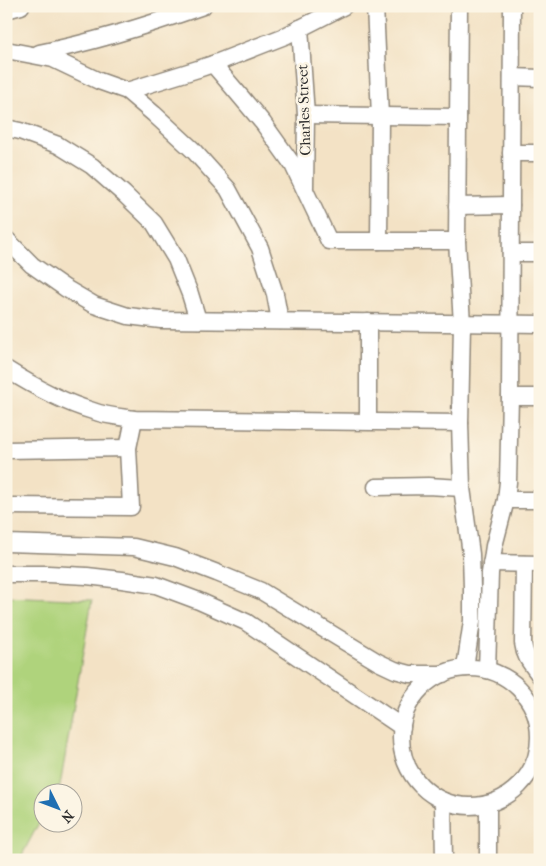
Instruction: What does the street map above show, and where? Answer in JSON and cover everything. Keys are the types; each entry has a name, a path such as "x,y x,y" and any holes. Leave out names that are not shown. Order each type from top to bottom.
{"street":[{"path":"6,10 21,6"},
{"path":"32,55 150,24 202,6"},
{"path":"127,91 198,69 285,36 344,6"},
{"path":"375,6 380,116 379,241"},
{"path":"459,6 457,241 462,324 460,423 462,488 471,554 472,588 472,621 465,668"},
{"path":"488,670 490,573 494,546 506,500 510,397 512,6"},
{"name":"Charles Street","path":"300,28 306,115 305,192"},
{"path":"6,50 53,59 99,81 127,91 193,150 228,189 260,248 275,294 280,321"},
{"path":"212,64 263,123 293,165 329,241 457,241"},
{"path":"512,78 540,78"},
{"path":"306,115 458,117"},
{"path":"6,128 20,130 58,145 92,166 154,223 176,259 198,320"},
{"path":"511,153 540,153"},
{"path":"457,206 511,205"},
{"path":"6,239 32,265 65,288 94,305 128,316 161,320 540,324"},
{"path":"511,253 540,253"},
{"path":"368,322 368,421"},
{"path":"6,369 59,398 94,412 134,419 460,423"},
{"path":"6,382 26,381"},
{"path":"510,397 540,397"},
{"path":"6,506 131,508 128,448 134,419"},
{"path":"6,450 128,448"},
{"path":"376,487 428,486 462,488"},
{"path":"506,500 540,500"},
{"path":"6,543 134,547 175,557 261,591 378,662 395,670 410,674 443,674 465,668 488,670 508,680 525,695 536,715 540,737 532,783 488,804 465,807 443,801 424,789 409,771 402,750 402,727 407,710 416,695 428,683 443,674"},
{"path":"492,563 532,564 523,643 527,659 540,676"},
{"path":"6,574 58,575 122,580 156,585 199,601 246,622 402,727"},
{"path":"443,801 444,860"},
{"path":"488,804 488,860"}],"green space":[{"path":"6,596 92,600 60,784 32,784 33,834 21,857 6,858"}]}
